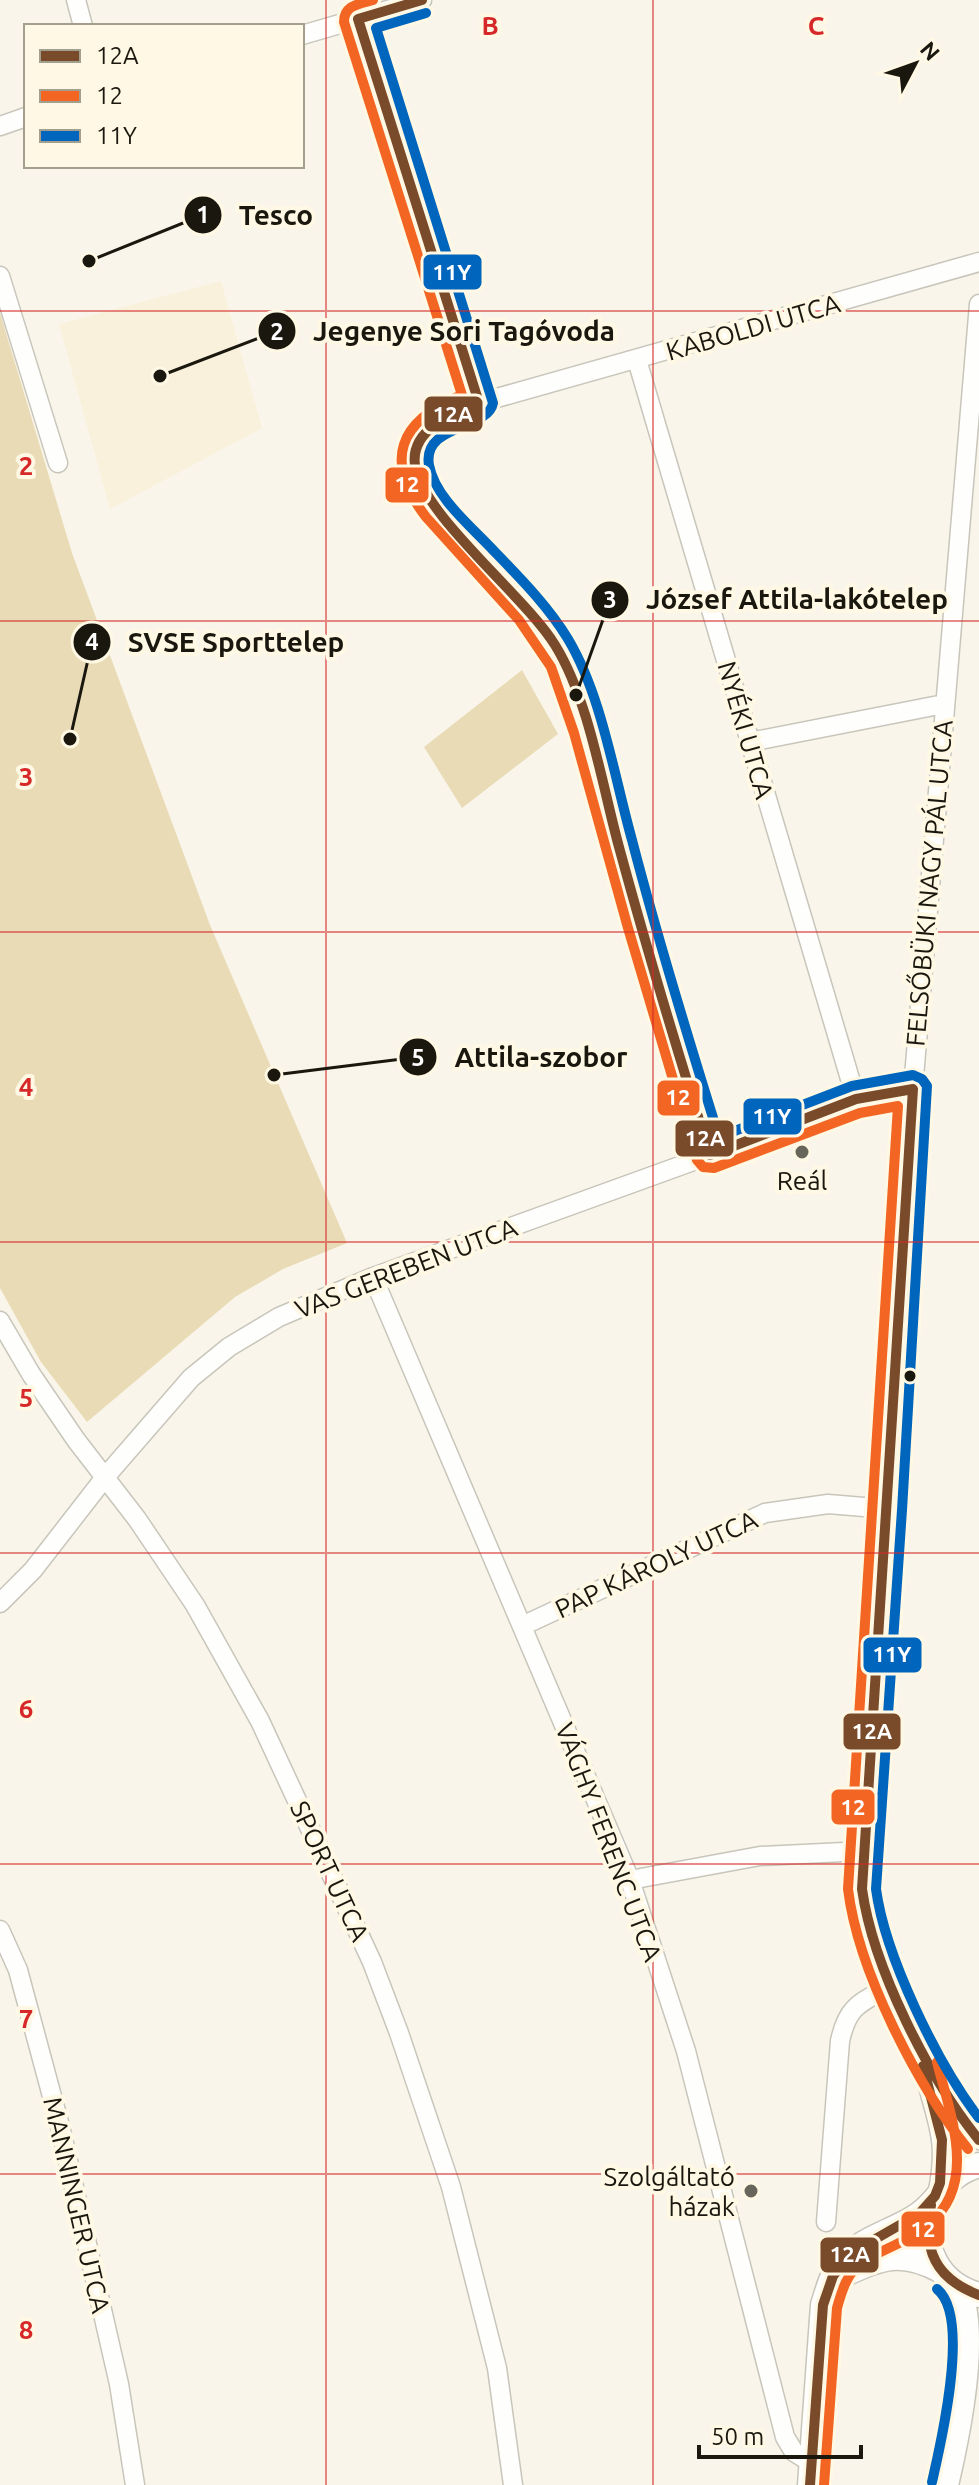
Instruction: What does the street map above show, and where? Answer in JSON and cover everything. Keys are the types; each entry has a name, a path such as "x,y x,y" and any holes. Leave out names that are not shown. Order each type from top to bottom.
{"main road":[{"path":"811,2474 823,2305 830,2281 844,2259 918,2216 956,2175 979,2165"},
{"path":"934,2200 928,2218 927,2240 943,2274 958,2288 966,2321 967,2346 959,2424 946,2485"},
{"path":"830,2281 884,2257 920,2259 965,2291 979,2295"},
{"path":"959,2424 979,2375"}],"street":[{"path":"76,0 82,24"},
{"path":"304,34 422,0"},
{"path":"358,19 479,403"},
{"path":"0,126 24,118"},
{"name":"KABOLDI UTCA","path":"710,1155 668,1022 563,659 546,632 429,501 414,455 421,440 435,425 454,412 479,403 979,262"},
{"path":"0,276 58,463"},
{"name":"FELSŐBÜKI NAGY PÁL UTCA","path":"918,2046 868,1932 862,1889 913,1089 979,304"},
{"name":"NYÉKI UTCA","path":"637,360 856,1099"},
{"path":"750,742 944,704"},
{"name":"VAS GEREBEN UTCA","path":"0,1603 33,1570 106,1476 191,1378 229,1347 308,1303 373,1277 856,1099 913,1089"},
{"name":"VÁGHY FERENC UTCA","path":"373,1277 630,1880 686,2051 785,2437 811,2474"},
{"name":"SPORT UTCA","path":"0,1321 31,1374 76,1440 106,1476 195,1605 253,1708 372,1962 451,2187 497,2368 513,2485"},
{"name":"PAP KÁROLY UTCA","path":"522,1626 765,1513 828,1504 888,1509"},
{"path":"630,1880 760,1856 864,1851"},
{"name":"MANNINGER UTCA","path":"0,1930 18,1970 60,2126 119,2384 135,2485"},
{"path":"826,2222 840,2041 844,2024 849,2012 892,1985"},
{"path":"918,2046 951,2104 979,2140"},
{"path":"918,2046 943,2148 943,2168 934,2200"}],"shaded area":[{"path":"221,281 262,428 110,509 59,324"},
{"path":"0,313 72,553 210,925 347,1243 283,1269 235,1297 87,1422 41,1362 0,1288"},
{"path":"522,670 558,734 462,808 424,747"}],"transit line":[{"name":"12","path":"373,0 349,9 344,22 462,395 440,405 411,430 404,445 404,478 426,517 519,620 551,667 574,733 697,1160 703,1167 714,1168 860,1113 898,1106 848,1889 864,1955 893,2026 929,2093 968,2149"},
{"name":"12A","path":"422,0 358,19 479,403 446,418 426,433 415,453 415,465 422,485 454,531 541,625 567,667 586,717 619,847 710,1155 856,1099 913,1089 862,1889 878,1953 906,2021 941,2086 979,2140"},
{"name":"11Y","path":"426,13 376,28 493,403 489,412 435,442 429,465 446,500 543,604 580,661 606,737 652,915 719,1137 852,1086 913,1075 922,1079 927,1086 876,1889 890,1945 915,2008 946,2068 979,2118"},
{"name":"12","path":"824,2485 837,2308 846,2282 863,2261 928,2225 944,2208 953,2190 957,2169 956,2148 937,2062"},
{"name":"12A","path":"810,2485 823,2305 833,2276 851,2253 919,2214 935,2196 940,2183 942,2140 923,2066"},
{"name":"12A","path":"931,2205 929,2236 936,2261 952,2281 979,2295"},
{"name":"11Y","path":"932,2482 947,2411 953,2352 947,2303 937,2289"}],"place":[{"name":"Tesco","path":"89,261"},
{"name":"Jegenye Sori Tagóvoda","path":"160,376"},
{"name":"József Attila-lakótelep","path":"576,695"},
{"name":"SVSE Sporttelep","path":"70,739"},
{"name":"Attila-szobor","path":"274,1075"},
{"name":"Reál","path":"802,1152"},
{"name":"Szolgáltató házak","path":"751,2191"}]}
